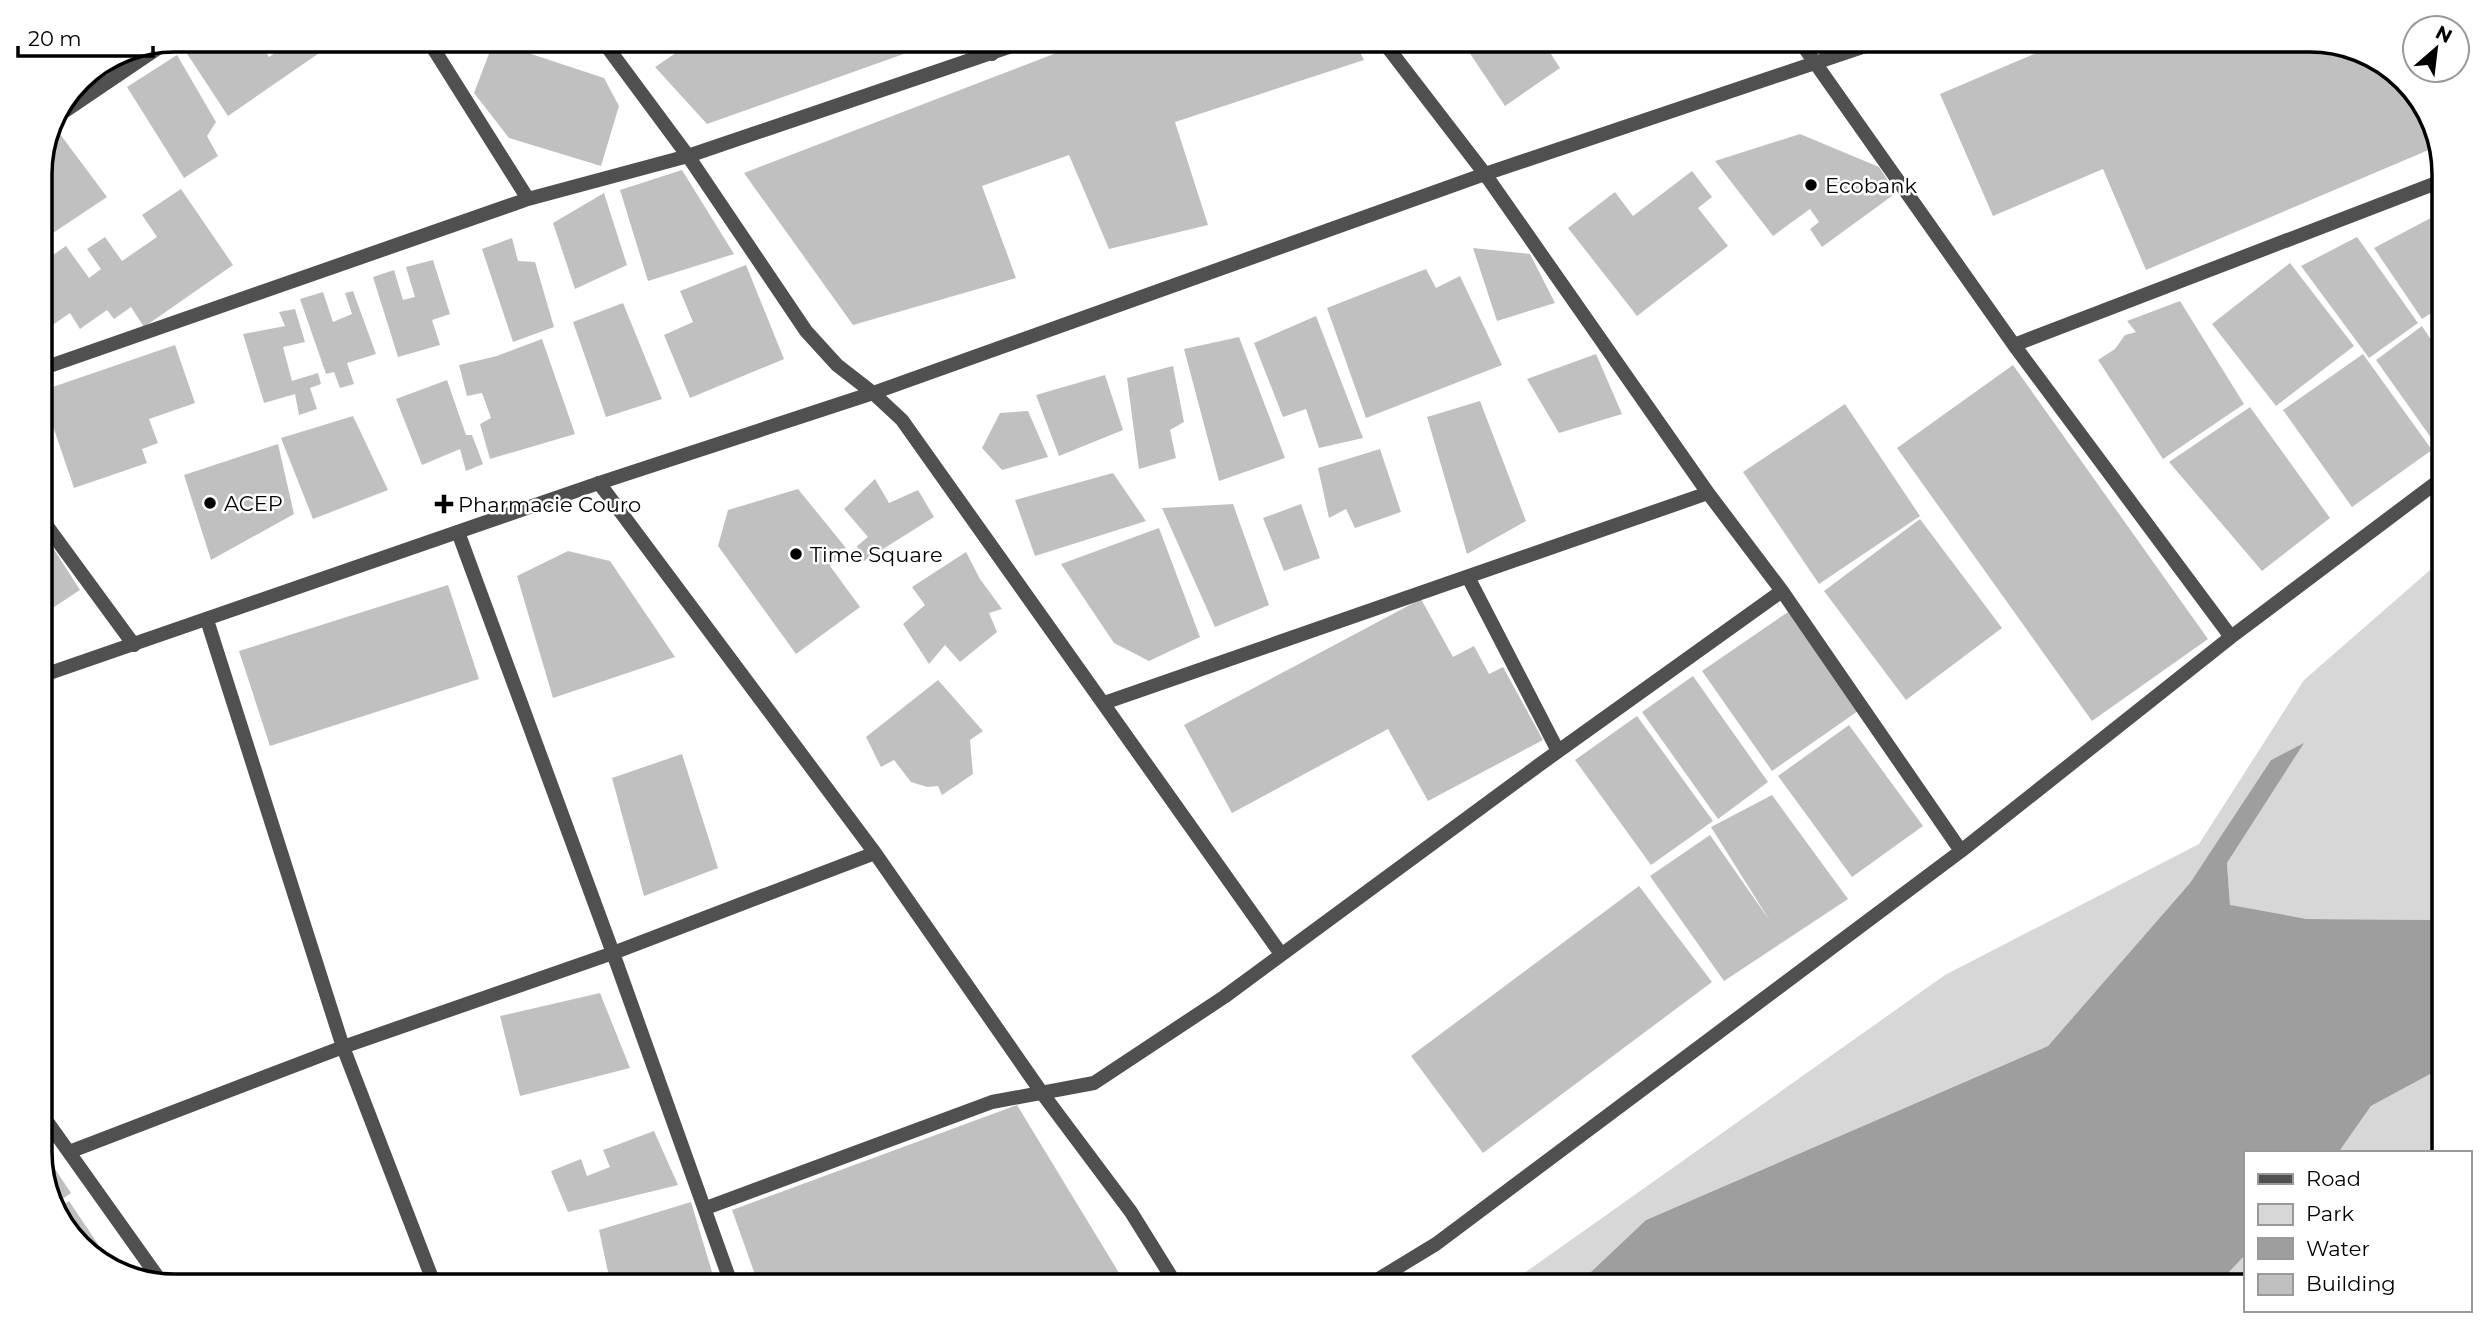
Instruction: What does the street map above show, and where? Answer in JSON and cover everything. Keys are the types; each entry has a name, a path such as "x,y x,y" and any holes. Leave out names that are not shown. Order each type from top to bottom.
{"street":[{"path":"436,52 528,199"},
{"path":"611,52 688,156 806,331 837,365 902,420 1281,954"},
{"path":"53,365 528,199 688,156 997,52"},
{"path":"1391,52 1485,174 1708,493 1782,591 1961,851"},
{"path":"1808,52 2014,345 2231,637"},
{"path":"53,672 599,482 873,393 1485,174 1850,52"},
{"path":"75,104 145,57"},
{"path":"2014,345 2432,185"},
{"path":"599,482 875,853 1042,1093 1130,1212 1169,1274"},
{"path":"1387,1274 1436,1244 1961,851 2231,637 2432,486"},
{"path":"1104,703 1708,493"},
{"path":"458,532 728,1274"},
{"path":"53,534 134,645"},
{"path":"1468,577 1558,751"},
{"path":"706,1208 992,1102 1094,1083 1224,997 1558,751 1782,591"},
{"path":"207,620 343,1047 430,1274"},
{"path":"69,1152 343,1047 613,953 875,853"},
{"path":"53,1130 154,1271"}],"green space":[{"path":"2432,568 2432,920 2307,919 2230,906 2227,863 2303,744 2271,760 2190,883 2048,1046 1646,1220 1589,1274 1523,1274 1945,975 2199,844 2304,680"},
{"path":"2432,1073 2432,1151 2339,1151 2371,1106"},
{"path":"2244,1256 2244,1274 2227,1274"}],"water":[{"path":"2304,743 2227,863 2230,905 2307,919 2432,920 2432,1073 2371,1106 2339,1151 2244,1151 2244,1256 2227,1274 1589,1274 1646,1220 2048,1046 2190,883 2271,760"}],"building":[{"path":"186,52 266,52 269,57 276,52 321,52 228,116"},
{"path":"490,52 525,52 604,78 619,106 601,166 509,138 474,93"},
{"path":"677,52 909,52 707,124 655,67"},
{"path":"1059,52 1360,52 1364,60 1175,122 1208,225 1109,249 1069,155 982,186 1016,278 853,325 744,173"},
{"path":"1469,52 1550,52 1560,68 1505,106"},
{"path":"2039,52 2310,52 2334,55 2364,65 2391,83 2412,107 2426,135 2430,150 2146,270 2103,169 1993,216 1940,94"},
{"path":"177,55 216,122 207,136 218,156 184,178 127,87"},
{"path":"60,134 107,197 53,233 53,167"},
{"path":"1800,134 1879,167 1896,193 1822,247 1810,229 1819,222 1810,209 1773,236 1715,161"},
{"path":"682,170 734,254 648,281 620,190"},
{"path":"1692,171 1712,197 1698,208 1728,246 1637,316 1568,228 1615,192 1633,216"},
{"path":"181,189 233,265 144,327 131,307 114,319 107,310 80,329 70,313 53,325 53,255 66,246 89,278 101,269 87,249 105,237 122,261 157,237 142,215"},
{"path":"604,193 627,265 575,289 553,223"},
{"path":"2432,217 2432,312 2422,319 2374,248"},
{"path":"2357,237 2418,323 2369,358 2301,266"},
{"path":"512,238 518,261 535,262 554,327 513,342 482,249"},
{"path":"1473,248 1530,254 1555,303 1497,321"},
{"path":"433,260 450,314 432,320 440,345 398,357 373,277 394,270 403,300 415,297 406,267"},
{"path":"2290,263 2354,346 2276,406 2212,324"},
{"path":"746,265 784,359 690,398 664,335 693,322 680,291"},
{"path":"1426,269 1436,288 1460,276 1502,365 1366,418 1327,308"},
{"path":"353,291 376,354 347,363 354,384 340,388 334,372 326,374 300,299 323,292 333,322 352,314 345,293"},
{"path":"2180,301 2244,404 2163,459 2098,360 2115,349 2125,335 2136,332 2127,321"},
{"path":"623,303 662,399 606,417 573,322"},
{"path":"295,309 305,342 283,347 292,381 318,373 321,384 310,388 317,409 299,415 295,394 264,403 243,334 285,326 279,312"},
{"path":"1316,316 1363,438 1319,448 1306,409 1283,417 1254,343"},
{"path":"2422,326 2432,341 2432,439 2376,360"},
{"path":"1239,337 1285,458 1219,481 1184,349"},
{"path":"542,339 575,434 490,459 480,424 491,418 482,393 467,396 459,365 497,356"},
{"path":"175,345 195,403 149,419 158,443 142,449 147,463 74,488 53,426 53,387"},
{"path":"1596,354 1622,414 1559,433 1527,379"},
{"path":"2363,354 2432,450 2352,507 2283,410"},
{"path":"2013,365 2208,639 2092,721 1897,448"},
{"path":"1173,366 1184,422 1170,430 1176,458 1139,469 1127,378"},
{"path":"1105,375 1123,430 1059,456 1036,395"},
{"path":"447,380 466,435 472,435 483,464 466,471 460,449 422,465 396,399"},
{"path":"1480,401 1526,521 1467,554 1427,417"},
{"path":"1845,404 1920,516 1819,584 1743,472"},
{"path":"2250,407 2330,518 2262,571 2169,462"},
{"path":"1028,411 1048,457 1002,470 982,448 1000,413"},
{"path":"353,416 388,490 313,519 281,438"},
{"path":"278,444 294,514 211,560 184,475"},
{"path":"1380,449 1401,512 1355,528 1346,509 1329,518 1318,468"},
{"path":"1113,473 1146,521 1035,556 1015,500"},
{"path":"875,479 889,503 918,490 934,517 864,561 857,546 868,537 844,509"},
{"path":"798,489 846,548 830,566 860,607 796,654 718,546 728,510"},
{"path":"1233,504 1269,605 1215,627 1162,508"},
{"path":"1301,504 1320,558 1284,571 1263,518"},
{"path":"1920,519 2002,628 1906,700 1824,591"},
{"path":"1159,528 1200,637 1149,661 1114,643 1061,564"},
{"path":"53,548 80,590 53,608"},
{"path":"568,551 610,561 675,657 553,698 517,576"},
{"path":"966,552 980,579 1002,609 989,613 997,632 960,662 945,645 929,664 903,624 925,605 912,587"},
{"path":"448,585 479,679 270,746 239,651"},
{"path":"1421,599 1453,657 1474,646 1489,674 1503,667 1543,740 1428,801 1388,729 1232,813 1184,725"},
{"path":"1788,612 1858,711 1772,771 1702,671"},
{"path":"1693,676 1768,782 1718,819 1642,712"},
{"path":"938,680 983,731 970,740 973,774 942,795 938,786 927,787 911,782 894,760 881,767 866,737"},
{"path":"1637,716 1713,821 1651,865 1575,760"},
{"path":"1849,725 1923,826 1852,877 1778,776"},
{"path":"682,754 718,868 644,896 612,778"},
{"path":"1772,795 1848,899 1724,981 1650,876 1710,835 1770,921 1711,827"},
{"path":"1639,886 1712,982 1483,1153 1411,1056"},
{"path":"600,993 630,1068 520,1096 500,1016"},
{"path":"1017,1105 1120,1274 755,1274 732,1210"},
{"path":"654,1131 678,1185 568,1212 551,1171 581,1159 587,1176 610,1167 603,1150"},
{"path":"54,1168 71,1193 62,1199"},
{"path":"69,1201 101,1248 83,1232 65,1204"},
{"path":"691,1202 712,1272 608,1274 599,1230"}],"place":[{"name":"Ecobank","path":"1811,185"},
{"name":"ACEP","path":"210,503"},
{"name":"Pharmacie Couro","path":"444,504"},
{"name":"Time Square","path":"796,554"}]}
